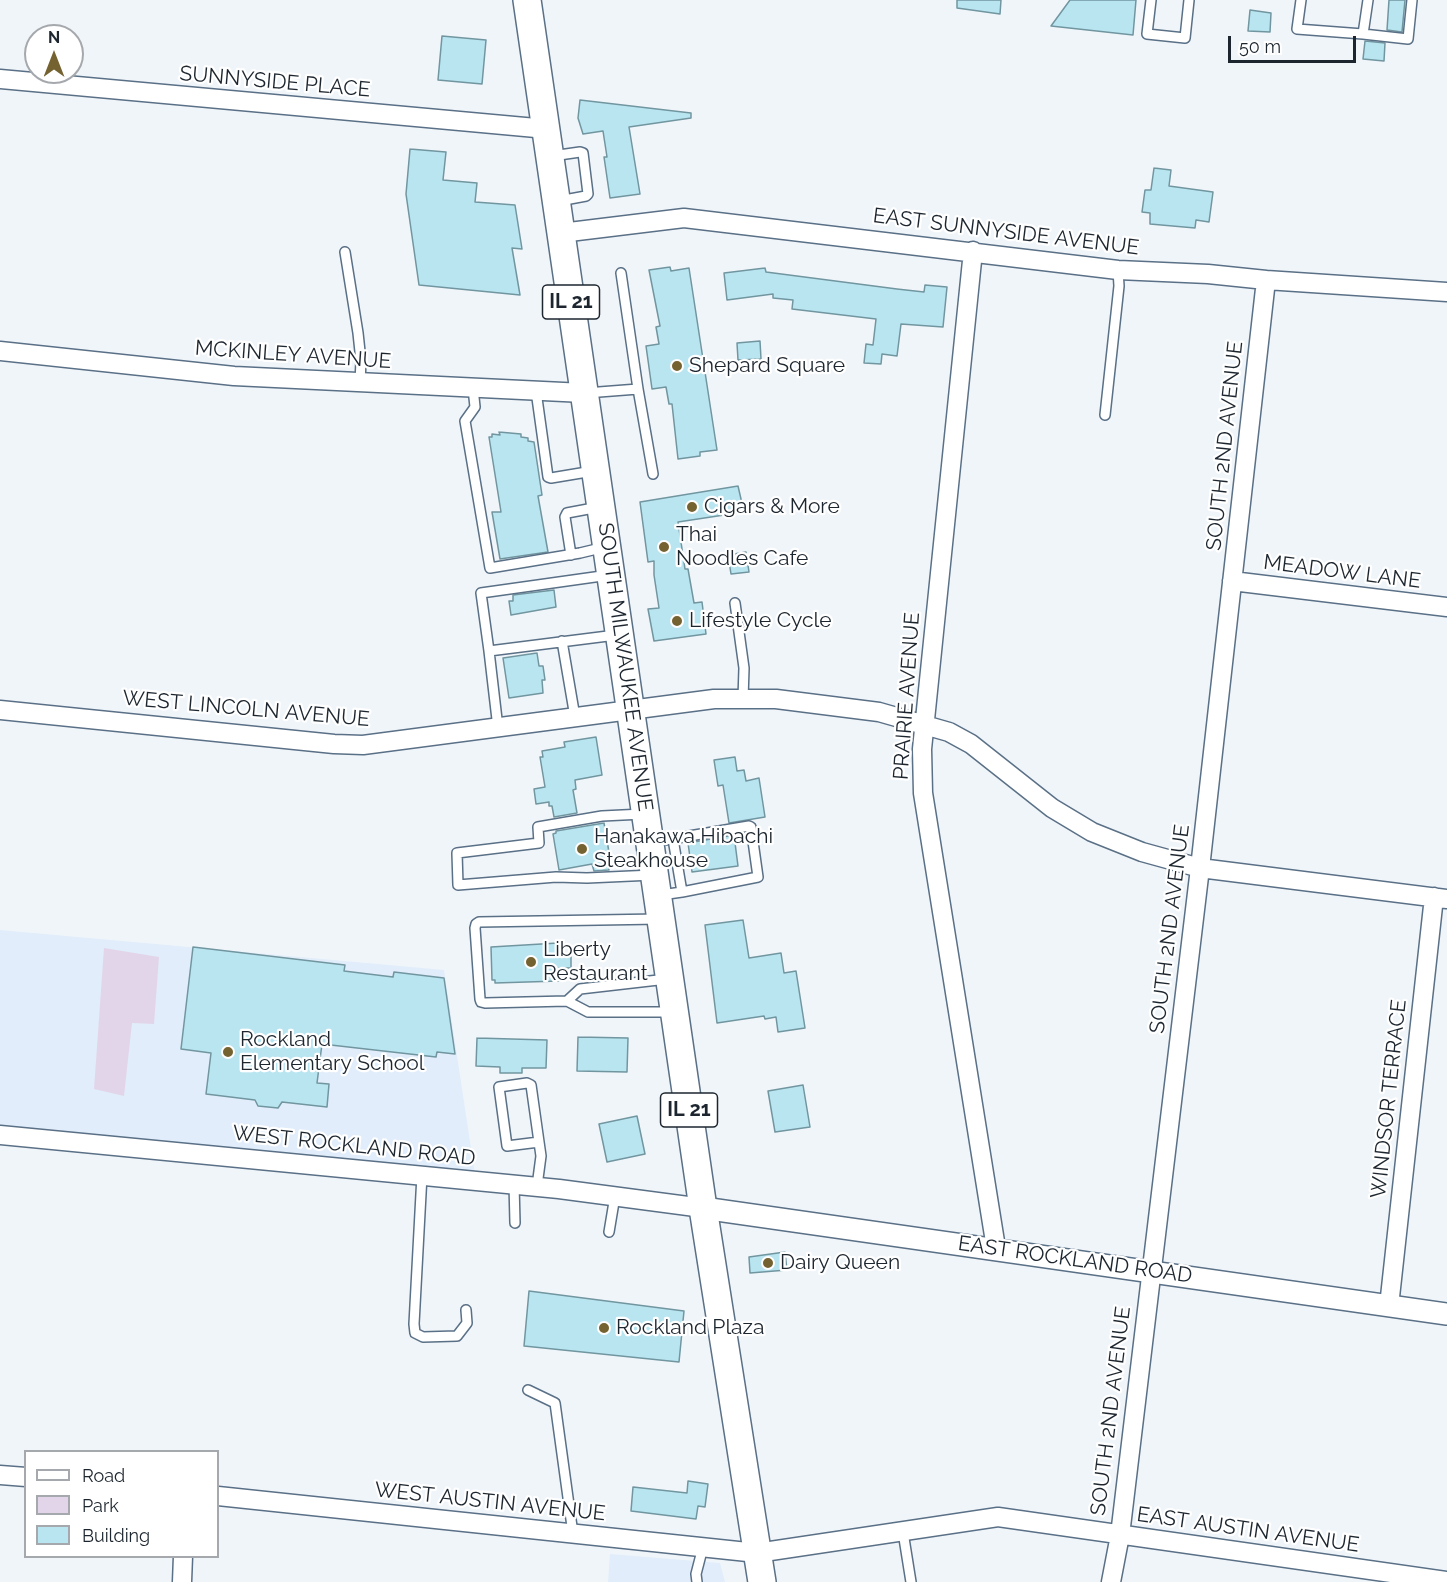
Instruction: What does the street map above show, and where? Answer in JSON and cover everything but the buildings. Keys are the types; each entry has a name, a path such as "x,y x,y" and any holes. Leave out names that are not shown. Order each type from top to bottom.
{"main road":[{"name":"SOUTH MILWAUKEE AVENUE","path":"527,0 646,814 662,840 670,979 703,1208 762,1582"}],"street":[{"name":"SUNNYSIDE PLACE","path":"0,79 547,129"},
{"name":"EAST SUNNYSIDE AVENUE","path":"561,233 684,218 1118,270 1208,274 1447,292"},
{"name":"PRAIRIE AVENUE","path":"973,252 924,725 923,793 996,1248"},
{"name":"SOUTH 2ND AVENUE","path":"1111,1582 1120,1535 1200,868 1266,280"},
{"name":"MCKINLEY AVENUE","path":"0,351 234,376 584,393"},
{"name":"MEADOW LANE","path":"1232,581 1447,607"},
{"name":"WEST LINCOLN AVENUE","path":"0,710 363,745 714,699 776,699 879,712 949,732 971,744 1052,808 1092,832 1142,852 1200,868 1441,898"},
{"name":"WINDSOR TERRACE","path":"1389,1306 1441,898"},
{"name":"WEST ROCKLAND ROAD","path":"0,1134 537,1186 703,1208"},
{"name":"EAST ROCKLAND ROAD","path":"703,1208 1447,1314"},
{"path":"0,1475 24,1477"},
{"name":"WEST AUSTIN AVENUE","path":"219,1496 757,1553"},
{"name":"EAST AUSTIN AVENUE","path":"757,1553 998,1517 1447,1581"},
{"path":"182,1582 183,1558"}],"lane":[{"path":"1151,0 1147,34 1185,38 1189,0"},
{"path":"1301,0 1298,29 1408,39 1412,0"},
{"path":"1363,34 1368,0"},
{"path":"345,252 358,333 361,361 360,382"},
{"path":"1105,415 1119,286 1118,270"},
{"path":"621,273 653,474"},
{"path":"473,388 475,407 465,421 489,567 492,569 571,555 607,546"},
{"path":"584,393 638,388"},
{"path":"536,391 548,477 596,471"},
{"path":"571,555 565,517 567,513 601,507"},
{"path":"498,728 481,593 611,574"},
{"path":"735,603 744,668 743,699"},
{"path":"489,651 620,634"},
{"path":"562,641 575,717"},
{"path":"646,814 602,816 538,827 539,843 457,853 458,885 556,877 587,878 664,895"},
{"path":"662,840 750,826 759,874 756,878 664,895 479,922 476,924 481,1002 485,1004 567,1001 588,1012 675,1012"},
{"path":"567,1001 580,989 670,979"},
{"path":"537,1186 541,1156 531,1085 527,1083 499,1087 506,1144 510,1147 539,1142"},
{"path":"422,1175 415,1334 423,1338 457,1336 467,1323 466,1310"},
{"path":"514,1184 515,1224"},
{"path":"609,1232 615,1196"},
{"path":"528,1390 555,1403 573,1534"},
{"path":"903,1532 911,1582"},
{"path":"697,1582 696,1574 702,1547"}],"shaded area":[{"name":"Rockland Elementary School","path":"0,930 444,970 476,1181 0,1135"},
{"path":"610,1554 720,1563 725,1582 608,1582"}],"green space":[{"path":"104,948 159,957 154,1024 132,1023 124,1096 94,1089"}],"place":[{"name":"Shepard Square","path":"677,366"},
{"name":"Cigars & More","path":"692,507"},
{"name":"Thai Noodles Cafe","path":"664,547"},
{"name":"Lifestyle Cycle","path":"677,621"},
{"name":"Hanakawa Hibachi Steakhouse","path":"582,849"},
{"name":"Liberty Restaurant","path":"531,962"},
{"name":"Rockland Elementary School","path":"228,1052"},
{"name":"Dairy Queen","path":"768,1263"},
{"name":"Rockland Plaza","path":"604,1328"}]}
